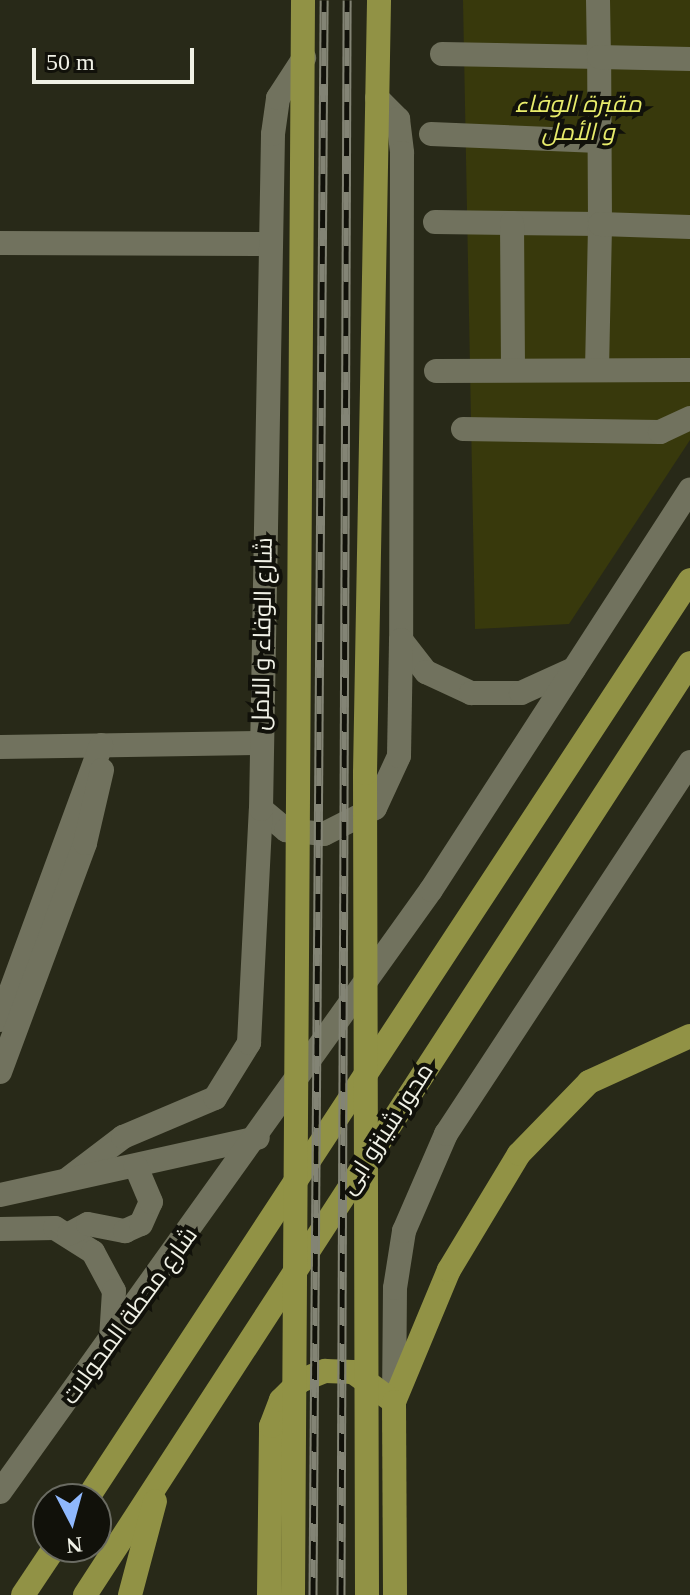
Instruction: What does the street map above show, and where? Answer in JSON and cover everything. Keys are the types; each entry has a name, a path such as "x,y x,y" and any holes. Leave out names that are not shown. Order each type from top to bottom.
{"main road":[{"path":"293,1595 303,0"},
{"path":"367,1595 363,1388 365,773 379,0"},
{"name":"محور شينزو ابى","path":"97,1483 690,580"},
{"name":"محور شينزو ابى","path":"85,1595 690,663"},
{"path":"395,1595 394,1402 449,1270 519,1154 589,1082 690,1036"},
{"path":"269,1595 271,1426 281,1400 300,1381 325,1371 353,1372 394,1402"},
{"path":"130,1595 167,1469"},
{"path":"23,1595 44,1563"}],"street":[{"path":"597,370 600,224 598,0"},
{"path":"442,54 690,59"},
{"name":"شارع الوفاء و الامل","path":"69,1178 123,1137 215,1098 235,1073 254,1011 261,809 268,244 278,98 304,58"},
{"path":"261,809 286,830 315,834 343,829 375,808 399,756 402,153 398,119 377,98"},
{"path":"431,134 599,141"},
{"path":"435,222 690,227"},
{"path":"512,223 513,370"},
{"path":"0,243 268,244"},
{"path":"436,371 690,370"},
{"path":"463,429 660,432 690,418"},
{"name":"شارع محطة المحولات","path":"0,1492 111,1344 258,1138 576,668 690,489"},
{"path":"401,640 426,672 471,693 521,693 576,668"},
{"path":"0,747 261,743"},
{"path":"0,1072 78,833 101,745"},
{"path":"394,1402 395,1288 404,1231 446,1134 690,762"},
{"path":"0,1020 102,770"},
{"path":"0,1195 258,1138"},
{"path":"69,1234 88,1224 125,1231 141,1224 151,1202 136,1166"},
{"path":"0,1229 40,1225 69,1234 109,1277 116,1306 111,1344"}],"green space":[{"name":"مقبرة الوفاء و الأمل","path":"463,0 690,0 690,440 569,624 475,629"}],"railway":[{"path":"313,1595 324,0"},
{"path":"341,1595 347,0"}]}
